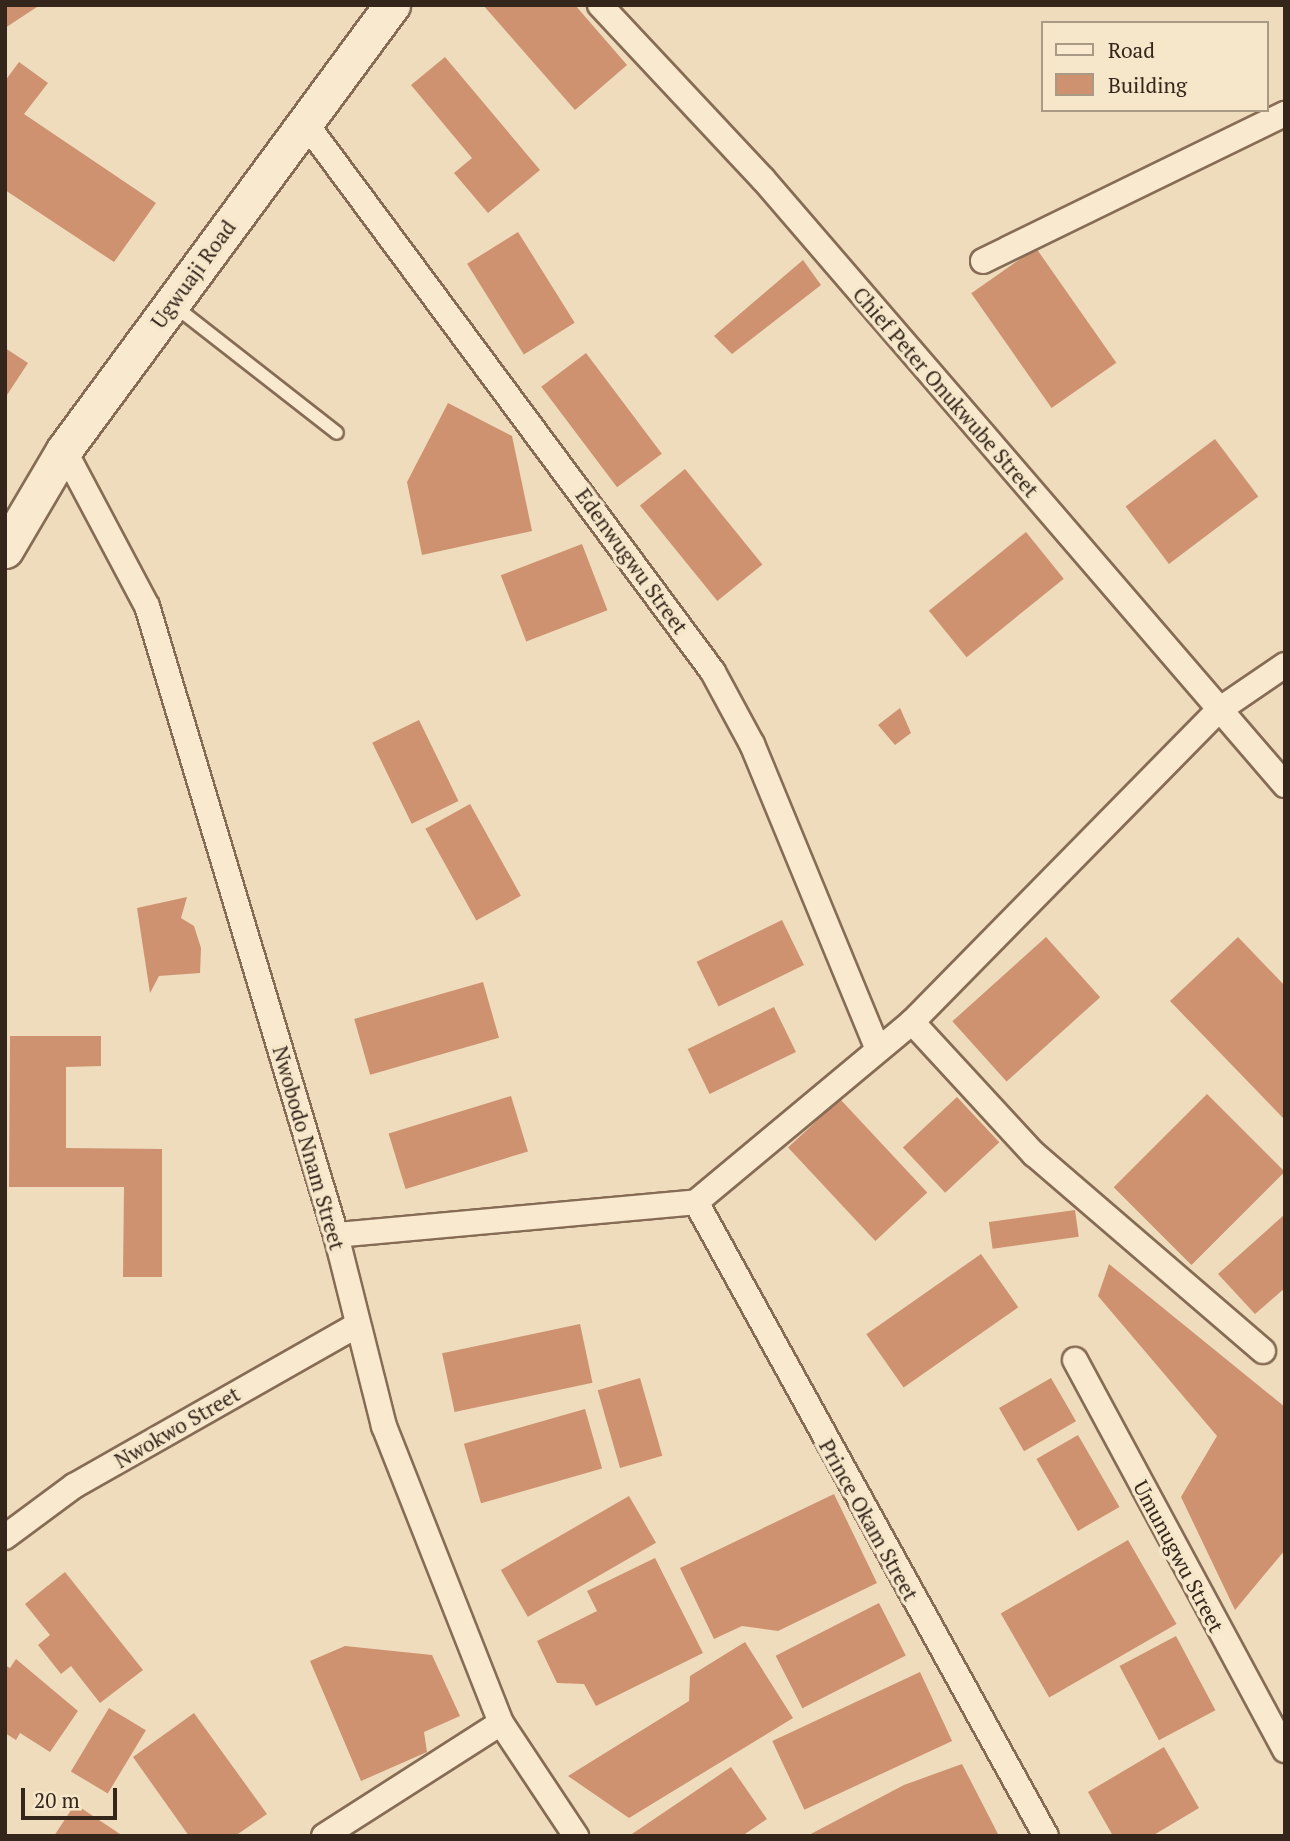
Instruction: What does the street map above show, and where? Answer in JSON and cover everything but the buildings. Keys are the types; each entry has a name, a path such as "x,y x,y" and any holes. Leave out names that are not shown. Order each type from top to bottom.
{"main road":[{"name":"Ugwuaji Road","path":"5,550 64,450 392,5"}],"street":[{"name":"Chief Peter Onukwube Street","path":"600,5 763,179 1285,785"},
{"path":"983,261 1285,114"},
{"name":"Edenwugwu Street","path":"304,121 713,672 752,744 877,1048"},
{"name":"Nwobodo Nnam Street","path":"64,450 147,606 336,1235 356,1326 384,1426 501,1723 576,1836"},
{"path":"336,1235 696,1202 877,1048 912,1022 1219,710 1285,665"},
{"path":"912,1022 1034,1154 1264,1351"},
{"name":"Prince Okam Street","path":"696,1202 1046,1836"},
{"name":"Nwokwo Street","path":"5,1537 74,1486 356,1326"},
{"name":"Umunugwu Street","path":"1076,1360 1285,1749"},
{"path":"324,1836 501,1723"}],"lane":[{"path":"172,304 337,433"}]}
